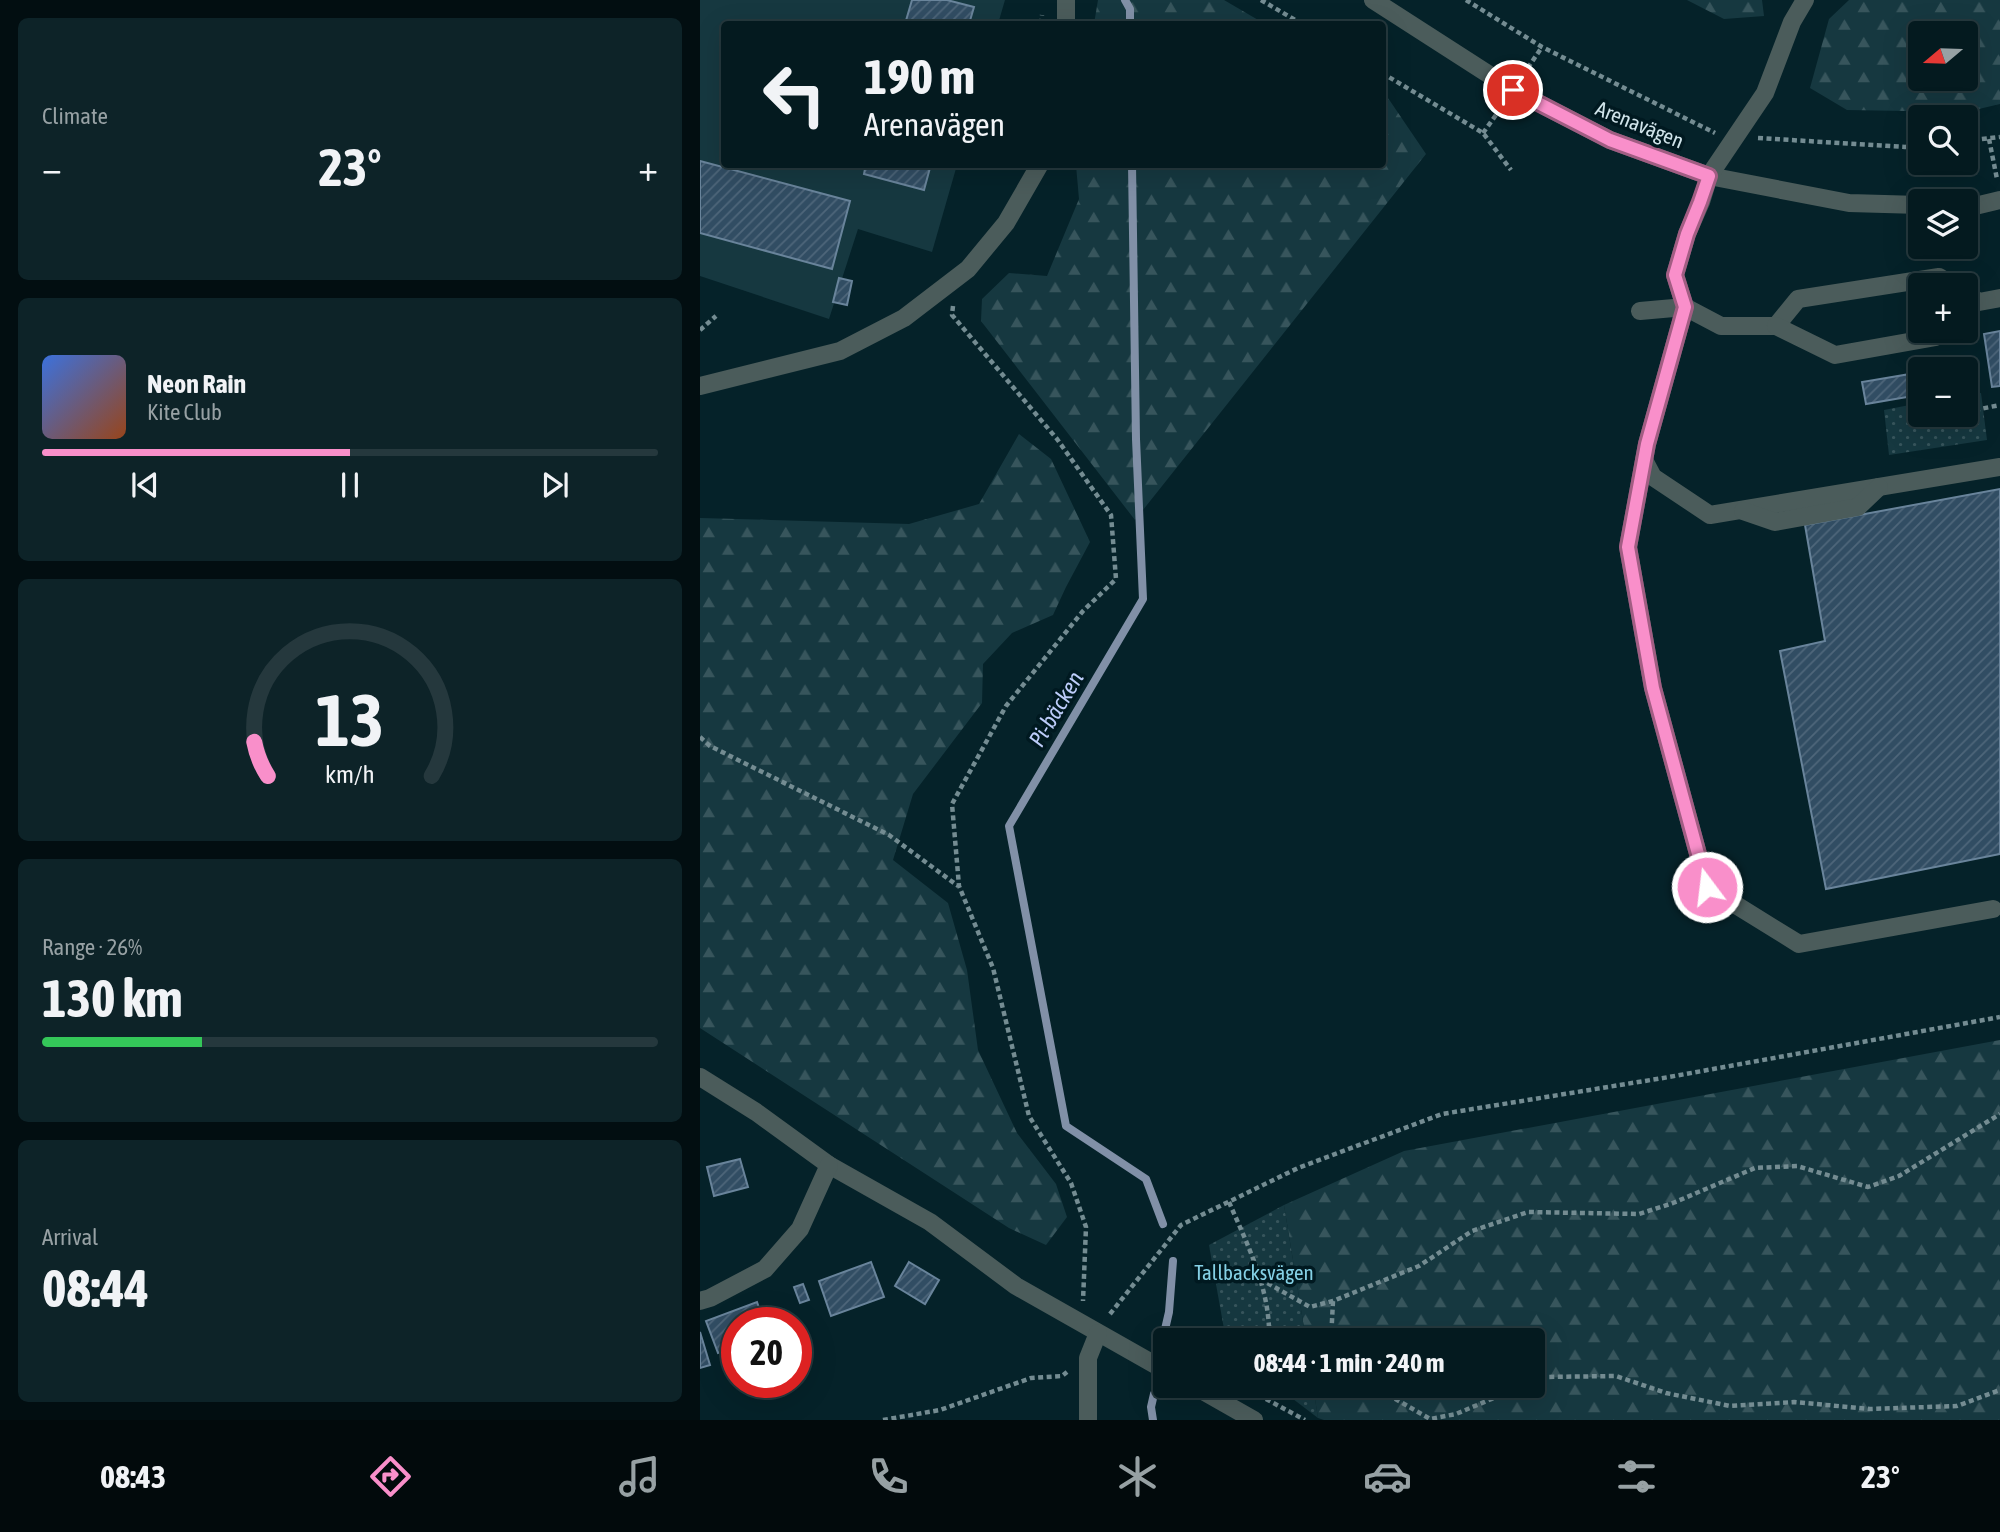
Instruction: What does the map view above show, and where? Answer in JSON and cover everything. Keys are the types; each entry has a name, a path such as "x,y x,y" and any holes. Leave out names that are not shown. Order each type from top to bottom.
{"street":[{"path":"1066,0 1066,21"},
{"name":"Arenavägen","path":"1373,0 1513,90 1610,140 1709,176 1849,203 1908,205"},
{"path":"1805,0 1791,22 1765,93 1709,176 1675,275 1685,307 1644,460 1628,547 1653,688 1707,887 1799,944 1993,909"},
{"path":"700,386 840,351 904,318 968,269 1006,223 1038,168"},
{"path":"1978,204 1999,191"},
{"path":"1776,326 1798,299 1908,282"},
{"path":"1978,301 2000,298"},
{"path":"1640,311 1685,307 1721,326 1776,326 1835,355 1908,342"},
{"path":"1644,460 1653,477 1710,515 2000,467"},
{"path":"700,1077 756,1112 829,1165 930,1222 1016,1286 1153,1364"},
{"path":"700,1301 765,1269 800,1229 829,1165"},
{"path":"1088,1420 1088,1358 1098,1333"},
{"path":"1215,1398 1254,1420"}],"path":[{"path":"1261,0 1297,21"},
{"path":"1466,0 1542,47 1720,135 1908,147"},
{"path":"1386,74 1483,133 1511,170"},
{"path":"1978,140 2000,137"},
{"path":"1989,139 1999,191"},
{"path":"954,282 952,315 1057,439 1111,515 1116,579 1083,611 1006,706 952,804 959,886 993,968 1029,1116 1071,1183 1086,1227 1083,1310"},
{"path":"700,330 716,316"},
{"path":"1978,409 2000,405"},
{"path":"700,737 710,746 889,835 959,886"},
{"path":"1098,1333 1108,1316 1181,1225 1298,1168 1442,1114 1669,1077 2000,1017"},
{"path":"1260,1279 1310,1307 1333,1301 1419,1266 1472,1231 1528,1212 1639,1214 1673,1203 1755,1168 1797,1166 1868,1187 1899,1176 2000,1114"},
{"path":"1229,1202 1257,1265 1270,1328"},
{"path":"1332,1328 1333,1301"},
{"path":"883,1420 940,1410 1031,1378 1062,1376 1088,1358"},
{"path":"1545,1377 1616,1376 1666,1394 1730,1406 1794,1402 1870,1409 1957,1406 2000,1390"},
{"path":"1264,1398 1305,1420"},
{"path":"1394,1398 1430,1419 1456,1413 1493,1398"}],"green space":[{"path":"700,0 1005,0 999,21 721,21 721,168 956,168 932,252 858,229 829,319 700,276"},
{"path":"1098,0 1224,0 1260,21 1094,21"},
{"path":"1687,0 1762,0 1764,16 1724,19"},
{"path":"1849,0 2000,0 2000,104 1978,109 1978,105 1908,105 1908,111 1847,110 1810,88 1829,19"},
{"path":"1386,97 1426,154 1135,520 981,321 982,299 1009,273 1047,276 1079,199 1076,168 1386,168"},
{"path":"1978,393 1981,393 1987,440 1889,455 1884,410 1908,405 1908,427 1978,427"},
{"path":"1019,434 1051,459 1090,542 1053,615 1012,633 983,664 982,703 913,794 893,860 948,903 967,970 978,1050 1017,1133 1056,1184 1067,1217 1046,1245 1009,1228 700,1028 700,518 909,524 979,504"},
{"path":"2000,1040 2000,1420 1318,1418 1315,1398 1545,1398 1545,1328 1304,1328 1284,1205 1404,1151"},
{"name":"Tallbacksvägen","path":"1284,1205 1304,1328 1224,1328 1209,1245"},
{"path":"1292,1398 1315,1398 1318,1418"}],"building":[{"path":"912,0 947,0 974,7 970,21 906,21"},
{"path":"700,161 850,201 832,269 700,233"},
{"path":"865,168 930,168 924,190 864,174"},
{"path":"839,278 852,281 847,305 833,302"},
{"path":"2000,331 2000,386 1992,387 1984,334"},
{"path":"1908,374 1908,397 1866,404 1862,382"},
{"path":"2000,489 2000,854 1826,889 1780,651 1825,641 1805,525"},
{"path":"740,1159 748,1187 714,1196 707,1167"},
{"path":"871,1262 884,1297 831,1316 819,1281"},
{"path":"909,1262 939,1280 925,1304 895,1286"},
{"path":"803,1284 809,1300 800,1303 794,1287"},
{"path":"757,1302 759,1307 744,1307"},
{"path":"721,1315 721,1352 718,1353 706,1321"},
{"path":"700,1332 710,1365 700,1368"}],"waterway":[{"name":"Pi-bäcken","path":"1125,0 1130,9 1130,21"},
{"name":"Pi-bäcken","path":"1132,168 1136,439 1143,599 1009,826 1066,1126 1146,1179 1163,1224"},
{"name":"Pi-bäcken","path":"1165,1328 1173,1261"},
{"name":"Pi-bäcken","path":"1153,1398 1153,1420"}],"route":[{"path":"1513,90 1610,140 1709,176 1675,275 1685,307 1647,444 1628,547 1653,688 1707,887"}]}
